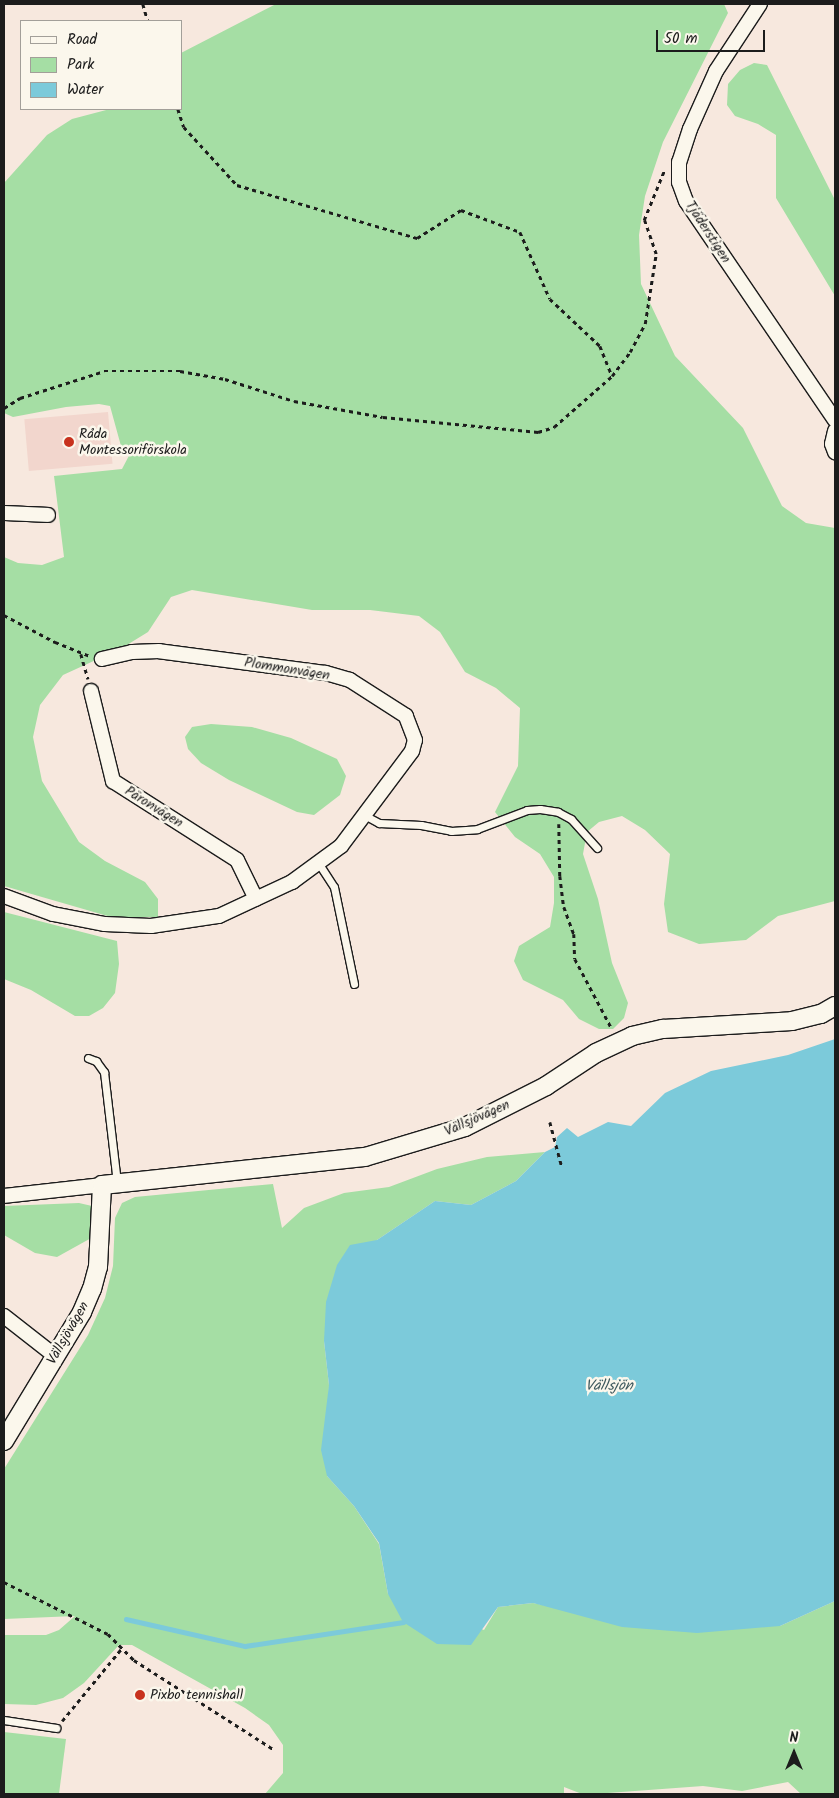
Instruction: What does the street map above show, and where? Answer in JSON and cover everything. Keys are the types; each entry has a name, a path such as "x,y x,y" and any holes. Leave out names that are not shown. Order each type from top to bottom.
{"street":[{"name":"Tjäderstigen","path":"760,4 716,71 690,128 679,162 679,182 686,201 835,420"},
{"path":"835,432 832,444 835,452"},
{"path":"4,513 48,515"},
{"name":"Plommonvägen","path":"4,896 53,914 105,924 151,926 219,916 292,882 341,846 366,816 412,751 415,740 406,716 389,702 350,680 325,673 159,651 132,652 102,659"},
{"name":"Päronvägen","path":"91,691 113,781 237,860 256,899"},
{"name":"Vällsjövägen","path":"4,1196 340,1161 397,1149 465,1126 546,1086 619,1042 663,1029 792,1021 821,1014 835,1006"},
{"name":"Vällsjövägen","path":"4,1441 82,1312 92,1289 98,1267 110,1185"},
{"path":"4,1316 55,1356"}],"lane":[{"path":"366,816 379,823 421,825 451,831 477,830 527,810 558,812 571,819 597,848"},
{"path":"319,864 334,887 354,984"},
{"path":"88,1058 96,1061 104,1072 110,1185"},
{"path":"4,1720 56,1728"}],"path":[{"path":"142,4 148,20"},
{"path":"178,110 184,127 236,185 417,238 461,210 520,232 550,299 600,346 612,376"},
{"path":"4,408 20,398 104,371 180,371 225,379 294,401 365,414 538,432 554,427 612,376 630,352 645,324 656,254 644,220 666,164"},
{"path":"4,615 81,654 102,659"},
{"path":"81,654 91,691"},
{"path":"558,812 560,876 564,907 574,934 575,959 619,1042"},
{"path":"550,1122 562,1167"},
{"path":"4,1582 108,1634 134,1660 275,1750"},
{"path":"56,1728 122,1648"}],"shaded area":[{"name":"Råda Montessoriförskola","path":"108,412 113,464 29,471 24,419"}],"green space":[{"path":"276,4 724,4 728,13 663,142 645,196 639,235 641,284 675,356 743,428 782,506 806,523 835,528 835,901 778,916 746,940 699,944 668,932 664,904 670,854 645,830 622,816 599,822 587,832 583,854 598,899 612,963 628,1003 624,1018 613,1029 599,1029 579,1019 563,1000 523,980 514,961 519,946 550,927 554,903 554,877 540,854 515,837 495,812 518,766 520,708 496,688 465,672 440,632 419,616 370,610 312,610 192,590 171,597 148,632 122,648 63,675 40,705 33,737 42,781 79,842 105,861 145,882 158,899 158,917 111,917 4,886 4,557 18,563 42,565 64,557 54,476 122,469 132,450 121,446 110,406 99,404 66,407 13,417 4,413 4,183 47,135 72,119 106,110 182,110 182,52"},
{"path":"754,63 767,65 835,200 835,296 776,198 776,135 758,124 735,116 727,105 728,84 740,70"},
{"path":"211,724 252,727 291,738 337,759 346,776 340,795 314,815 297,812 229,780 201,763 188,749 185,737 192,727"},
{"path":"4,912 117,941 119,964 115,993 103,1008 89,1016 75,1016 31,990 4,979"},
{"path":"545,1152 516,1181 471,1205 435,1201 377,1240 324,1341 329,1385 327,1476 354,1506 379,1544 388,1594 484,1630 498,1607 533,1603 573,1611 780,1626 835,1601 835,1794 801,1794 788,1782 742,1791 703,1786 594,1794 582,1794 564,1787 564,1794 265,1794 283,1773 283,1745 269,1725 245,1708 132,1645 119,1645 84,1683 63,1698 36,1705 4,1704 4,1635 46,1635 59,1630 75,1616 4,1619 4,1469 88,1335 105,1298 113,1266 115,1218 122,1203 135,1197 273,1184 282,1228 304,1208 344,1193 389,1187 437,1169 487,1157"},
{"path":"79,1203 92,1206 93,1237 57,1257 35,1253 4,1235 4,1206"},
{"path":"4,1732 66,1739 59,1794 4,1794"}],"water":[{"name":"Vällsjön","path":"835,1039 835,1601 780,1626 697,1633 622,1627 533,1603 498,1607 471,1645 437,1644 403,1622 388,1594 379,1543 354,1506 327,1476 321,1450 329,1385 324,1341 326,1302 337,1265 350,1245 377,1240 435,1201 471,1205 516,1181 545,1152 555,1147 557,1137 567,1128 578,1137 608,1122 631,1126 665,1093 711,1071 788,1055"}],"waterway":[{"path":"126,1619 245,1646 403,1622"}],"place":[{"name":"Råda Montessoriförskola","path":"69,442"},
{"name":"Pixbo tennishall","path":"140,1695"}]}
